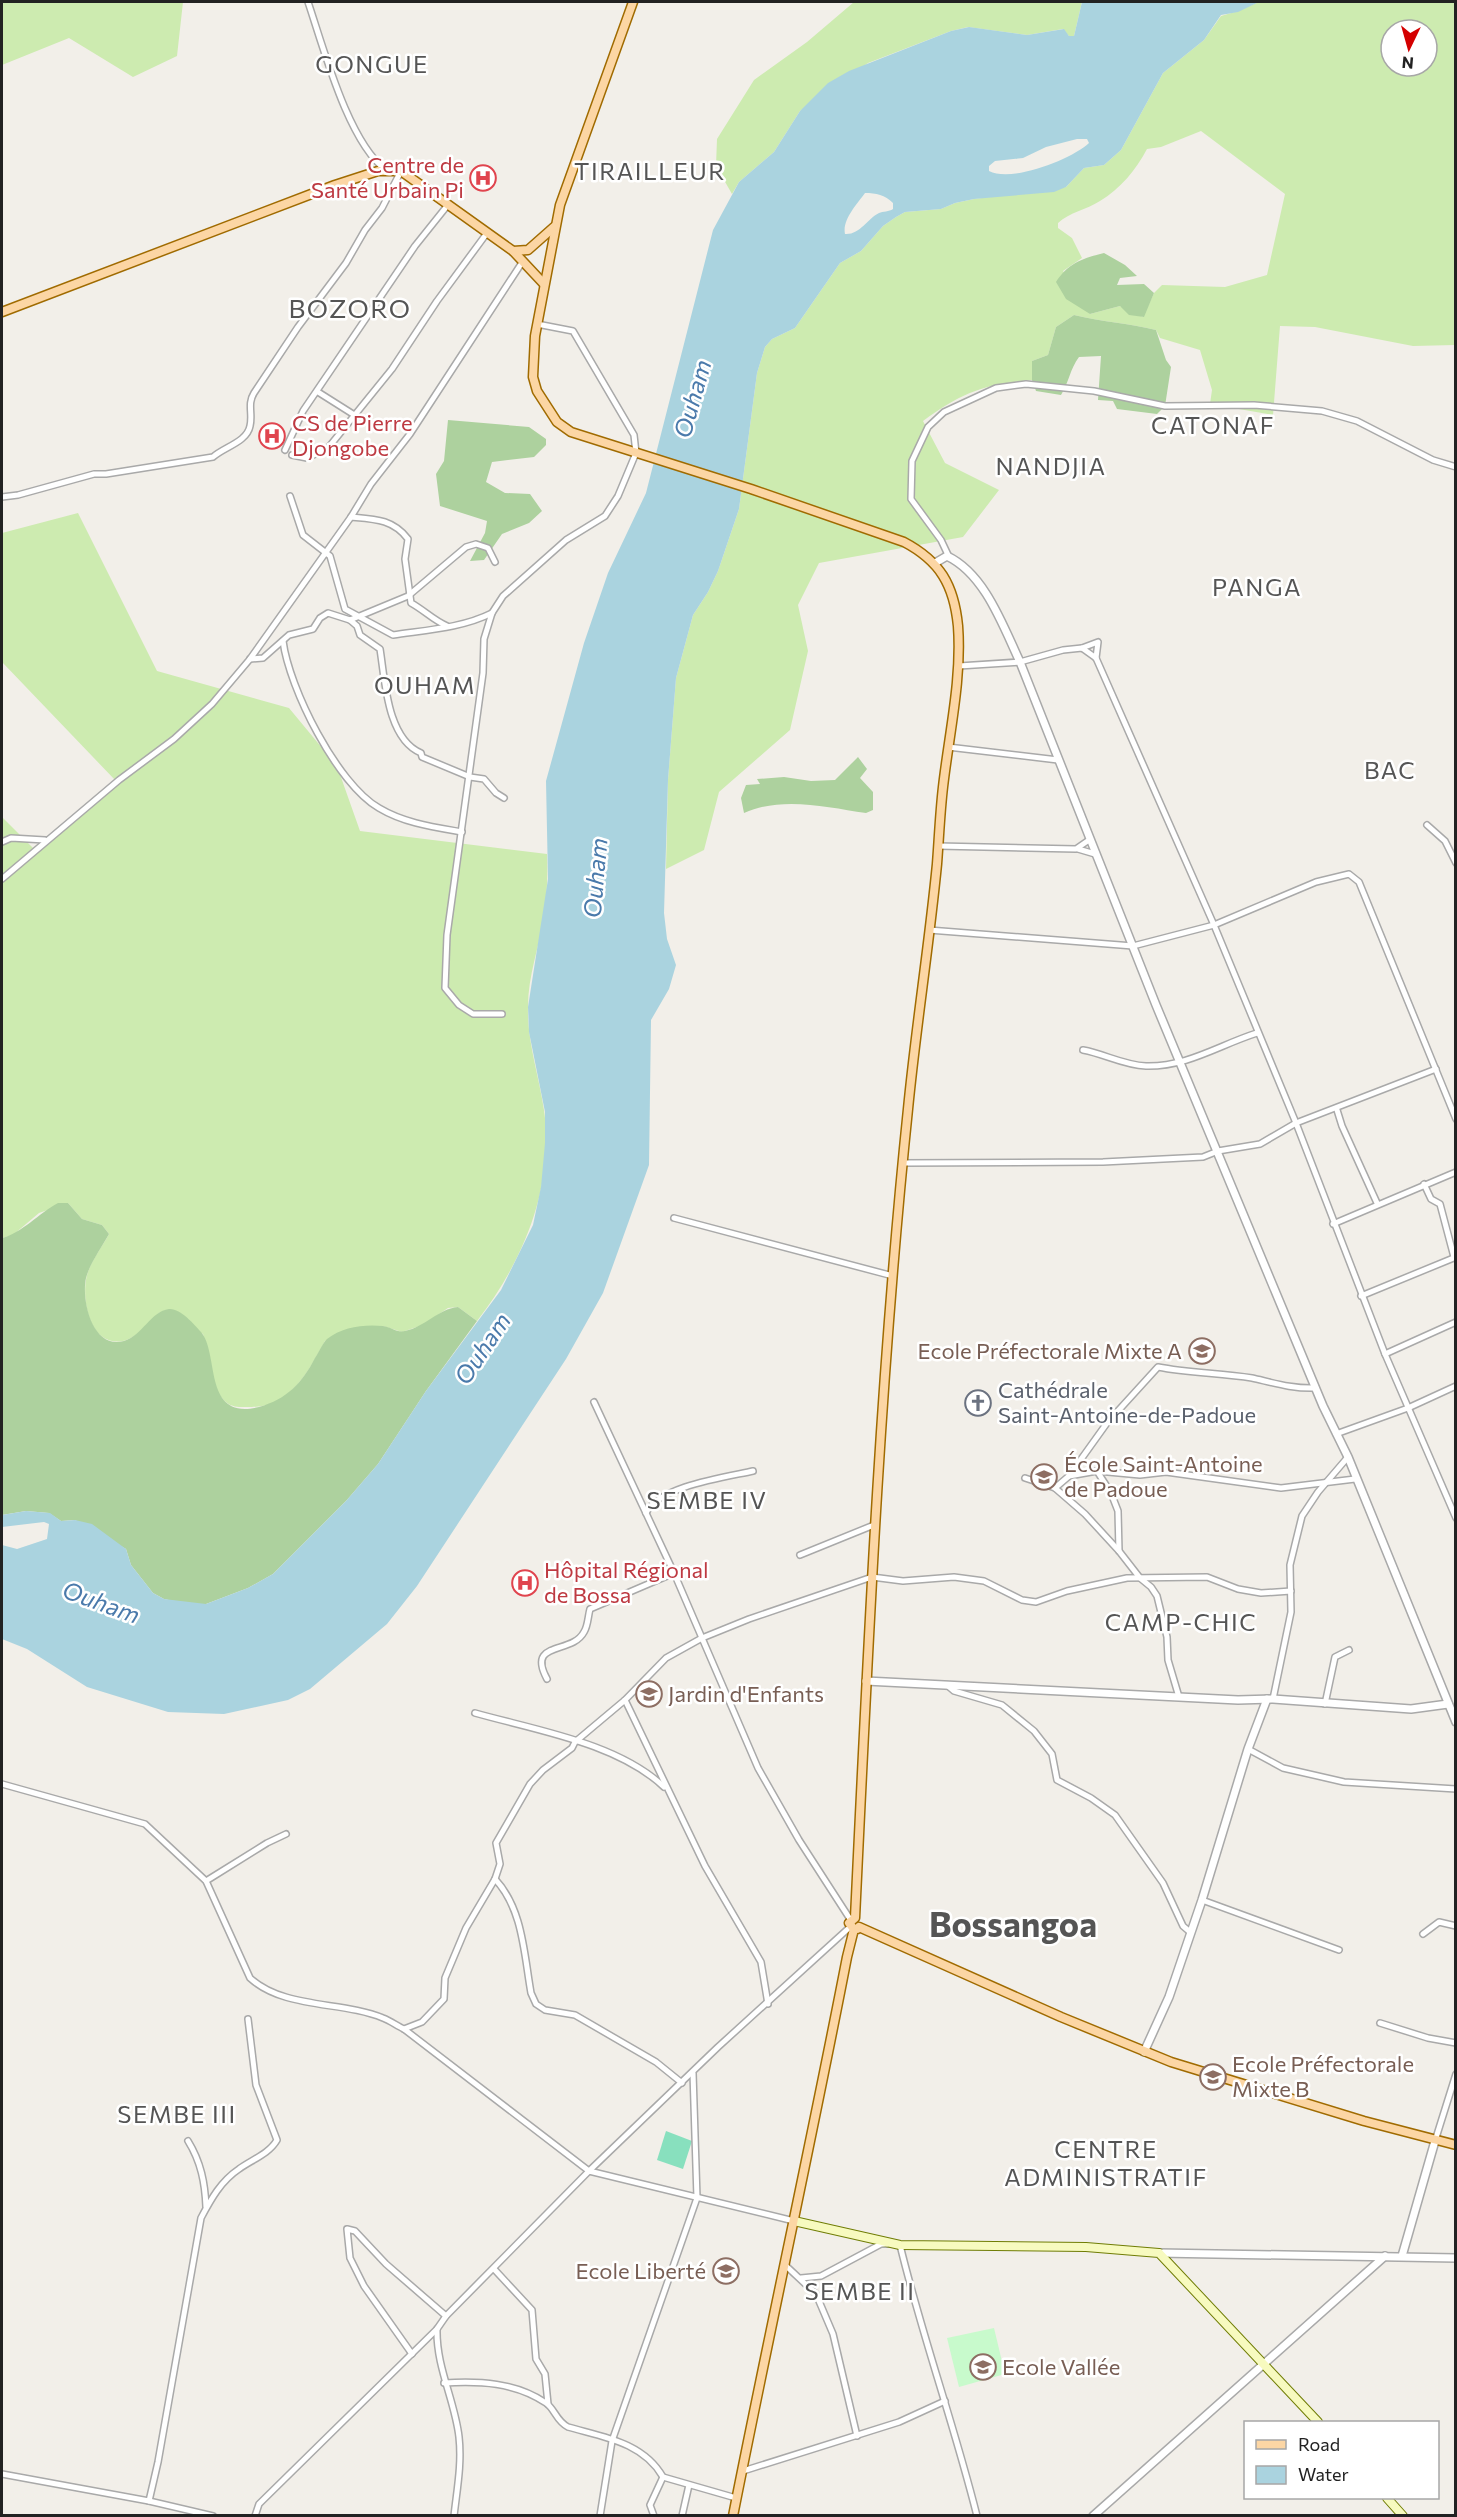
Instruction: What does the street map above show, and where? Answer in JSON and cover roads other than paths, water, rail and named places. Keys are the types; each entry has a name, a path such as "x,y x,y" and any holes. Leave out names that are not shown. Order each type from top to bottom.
{"main road":[{"path":"633,2 554,227 537,324 533,377 545,408 557,422 571,432 752,489 904,542 926,553 949,586 954,603 959,666 902,1163 874,1525 854,1924 733,2516"},
{"path":"2,312 335,185 386,170 400,171 412,177 447,206 513,251 544,284"},
{"path":"513,251 528,250 554,227"},
{"path":"854,1924 1144,2052 1222,2078 1455,2145"},
{"path":"794,2221 896,2244 1086,2247 1159,2253 1317,2421"},
{"path":"1388,2499 1403,2516"}],"street":[{"path":"308,2 338,90 360,138 386,170"},
{"path":"2,497 18,495 94,474 213,458 224,448 240,441 250,428 250,401 254,393 298,327 346,263 365,230 382,208 400,171"},
{"path":"285,450 303,411 415,246 447,206"},
{"path":"292,455 306,458 328,448 356,416 487,233"},
{"path":"2,879 45,840 174,739 212,704 250,659 351,517 371,484 410,434 523,261"},
{"path":"502,1014 488,1016 473,1014 459,1005 446,988 447,935 470,777 483,672 484,639 492,613 503,596 566,540 605,516 618,496 636,453 634,435 573,331 537,324"},
{"path":"1455,468 1433,460 1357,422 1322,411 1254,405 1165,406 1094,391 1026,384 996,388 944,412 928,427 912,461 911,499 950,556 975,580 1000,618 1020,662 1089,840 1316,1388 1348,1457 1355,1479 1452,1703 1455,1722"},
{"path":"318,392 356,416"},
{"path":"290,496 303,535 324,554 330,556 345,609 357,617 381,626 393,635 448,627 492,613"},
{"path":"351,517 384,520 400,528 408,538 405,559 408,596 411,603 423,609 432,619 448,627"},
{"path":"350,620 408,596 466,547 476,544 488,548 495,562"},
{"path":"935,563 942,556 950,556"},
{"path":"250,659 263,658 289,635 313,629 320,618 328,613 350,620 357,626 360,635 380,649 392,720 414,750 421,753 422,757 470,777 484,779 496,793 504,798"},
{"path":"283,641 286,660 311,722 362,795 398,818 462,832"},
{"path":"959,666 1020,662 1064,650 1082,648 1098,642 1096,658"},
{"path":"1082,648 1096,658 1214,926 1296,1123 1361,1296 1455,1518"},
{"path":"948,747 1058,760"},
{"path":"1427,825 1445,841 1455,863"},
{"path":"2,842 11,838 45,840"},
{"path":"1076,849 1089,840"},
{"path":"938,846 1076,849 1095,854"},
{"path":"929,930 1133,946 1214,926 1316,882 1349,874 1359,882 1455,1119"},
{"path":"1083,1050 1105,1054 1113,1061 1145,1066 1182,1063 1257,1033"},
{"path":"902,1163 1203,1157 1218,1151 1260,1144 1296,1123 1337,1110 1436,1069"},
{"path":"1337,1110 1377,1203"},
{"path":"1333,1224 1377,1203 1455,1172"},
{"path":"1361,1296 1455,1257 1440,1204 1431,1199 1424,1184"},
{"path":"674,1218 893,1276"},
{"path":"1385,1354 1455,1322"},
{"path":"1055,1488 1069,1476 1107,1423 1158,1367 1251,1378 1295,1389 1316,1388"},
{"path":"1336,1434 1408,1408 1455,1386"},
{"path":"255,2516 259,2504 437,2329 446,2316 589,2171 718,2047 854,1924 799,1840 758,1768 674,1573 594,1402"},
{"path":"1144,2052 1169,1997 1202,1900 1248,1749 1270,1699 1291,1612 1290,1565 1302,1516 1326,1482 1348,1457"},
{"path":"646,1513 650,1505 688,1486 753,1471"},
{"path":"1069,1476 1097,1471 1140,1475 1166,1472 1281,1488 1355,1479"},
{"path":"1097,1471 1111,1492 1118,1511 1119,1551"},
{"path":"1025,1478 1055,1488 1085,1514 1140,1578 1151,1587 1157,1596 1167,1637 1168,1660 1179,1697"},
{"path":"1449,1502 1455,1499"},
{"path":"801,1555 874,1525"},
{"path":"547,1679 540,1667 542,1658 548,1651 570,1644 584,1633 590,1609 674,1573"},
{"path":"404,2029 423,2022 444,1999 445,1978 466,1928 495,1880 500,1864 496,1843 530,1784 625,1700 666,1658 702,1638 749,1619 872,1577 903,1581 954,1577 984,1581 1022,1600 1036,1602 1066,1591 1127,1578 1207,1577 1238,1589 1261,1593 1291,1591"},
{"path":"1325,1704 1335,1656 1349,1650"},
{"path":"866,1681 1179,1697 1270,1699 1411,1709 1452,1703"},
{"path":"947,1685 954,1691 1002,1706 1034,1731 1052,1754 1057,1780 1091,1798 1114,1815 1163,1883 1183,1926 1190,1932"},
{"path":"625,1700 705,1866 761,1962 768,2004"},
{"path":"475,1713 605,1751 643,1770 667,1790"},
{"path":"1248,1749 1283,1768 1344,1782 1455,1789"},
{"path":"2,1784 145,1824 206,1881 250,1978 255,1983 284,1995 382,2018 404,2029 589,2171 794,2221"},
{"path":"206,1881 267,1842 286,1834"},
{"path":"495,1880 506,1892 517,1914 536,2004 545,2010 575,2015 656,2062 682,2083"},
{"path":"1202,1900 1339,1950"},
{"path":"1424,1934 1439,1922 1455,1926"},
{"path":"149,2500 158,2462 197,2234 206,2209 220,2184 237,2169 272,2147 277,2140 256,2085 248,2019"},
{"path":"1380,2023 1428,2038 1455,2043"},
{"path":"600,2516 612,2441 697,2198 693,2073"},
{"path":"1402,2256 1455,2074"},
{"path":"188,2141 197,2156 206,2209"},
{"path":"412,2354 363,2286 350,2258 347,2229 355,2231 386,2264 446,2316"},
{"path":"801,2278 821,2276 880,2244 896,2244 945,2401 977,2516"},
{"path":"1159,2253 1455,2258"},
{"path":"1093,2516 1263,2362 1385,2256"},
{"path":"784,2264 816,2294 833,2334 856,2436"},
{"path":"494,2269 532,2310 535,2319 536,2359 545,2374 548,2404 561,2423 606,2436 612,2441 629,2444 658,2469 663,2477 736,2498"},
{"path":"437,2329 444,2383 459,2435 460,2464 454,2516"},
{"path":"444,2383 497,2382 548,2404"},
{"path":"743,2471 899,2422 945,2401"},
{"path":"2,2474 149,2500 213,2516"},
{"path":"654,2516 650,2505 663,2477"},
{"path":"682,2516 689,2485"}],"water":[{"name":"Ouham","path":"1082,2 1259,2 1238,12 1221,15 1204,40 1163,73 1121,150 1104,165 1084,168 1066,187 1054,192 974,199 941,209 905,212 883,226 861,251 840,263 795,328 772,339 765,347 757,373 739,509 718,571 693,615 676,678 668,780 664,913 667,939 676,965 669,989 651,1020 649,1165 603,1293 566,1359 417,1586 387,1624 310,1689 288,1700 224,1714 168,1712 87,1687 27,1649 2,1639 2,1545 17,1549 47,1539 49,1524 44,1522 2,1527 2,1515 26,1511 50,1513 61,1521 75,1520 92,1524 126,1549 131,1565 153,1593 164,1599 206,1604 248,1588 273,1574 346,1501 378,1464 426,1391 501,1290 533,1225 541,1187 545,1143 545,1112 529,1032 528,1007 548,879 546,781 584,643 608,573 646,493 713,230 739,182 774,152 800,111 828,83 849,71 951,31 969,27 1027,35 1064,29 1069,36 1074,36","holes":["1077,139 1087,139 1089,143 1069,156 1041,168 1012,174 989,171 989,166 995,161 1023,158 1046,147","865,193 887,198 893,203 893,209 879,213 855,232 845,234 848,218"]}],"place":[{"name":"Centre de Santé Urbain Pi","path":"483,178"},
{"name":"CS de Pierre Djongobe","path":"272,436"},
{"name":"Ecole Préfectorale Mixte A","path":"1202,1351"},
{"name":"Cathédrale Saint-Antoine-de-Padoue","path":"978,1403"},
{"name":"École Saint-Antoine de Padoue","path":"1044,1477"},
{"name":"Hôpital Régional de Bossa","path":"525,1583"},
{"name":"Jardin d'Enfants","path":"649,1694"},
{"name":"Ecole Préfectorale Mixte B","path":"1213,2077"},
{"name":"Ecole Liberté","path":"726,2271"},
{"name":"Ecole Vallée","path":"983,2367"}],"district":[{"name":"GONGUE","path":"372,65"},
{"name":"TIRAILLEUR","path":"650,172"},
{"name":"BOZORO","path":"350,309"},
{"name":"CATONAF","path":"1213,426"},
{"name":"NANDJIA","path":"1051,467"},
{"name":"PANGA","path":"1257,588"},
{"name":"OUHAM","path":"425,686"},
{"name":"BAC","path":"1390,771"},
{"name":"SEMBE IV","path":"707,1501"},
{"name":"CAMP-CHIC","path":"1181,1623"},
{"name":"Bossangoa","path":"1013,1925"},
{"name":"SEMBE III","path":"177,2115"},
{"name":"CENTRE ADMINISTRATIF","path":"1106,2164"},
{"name":"SEMBE II","path":"860,2292"}]}
